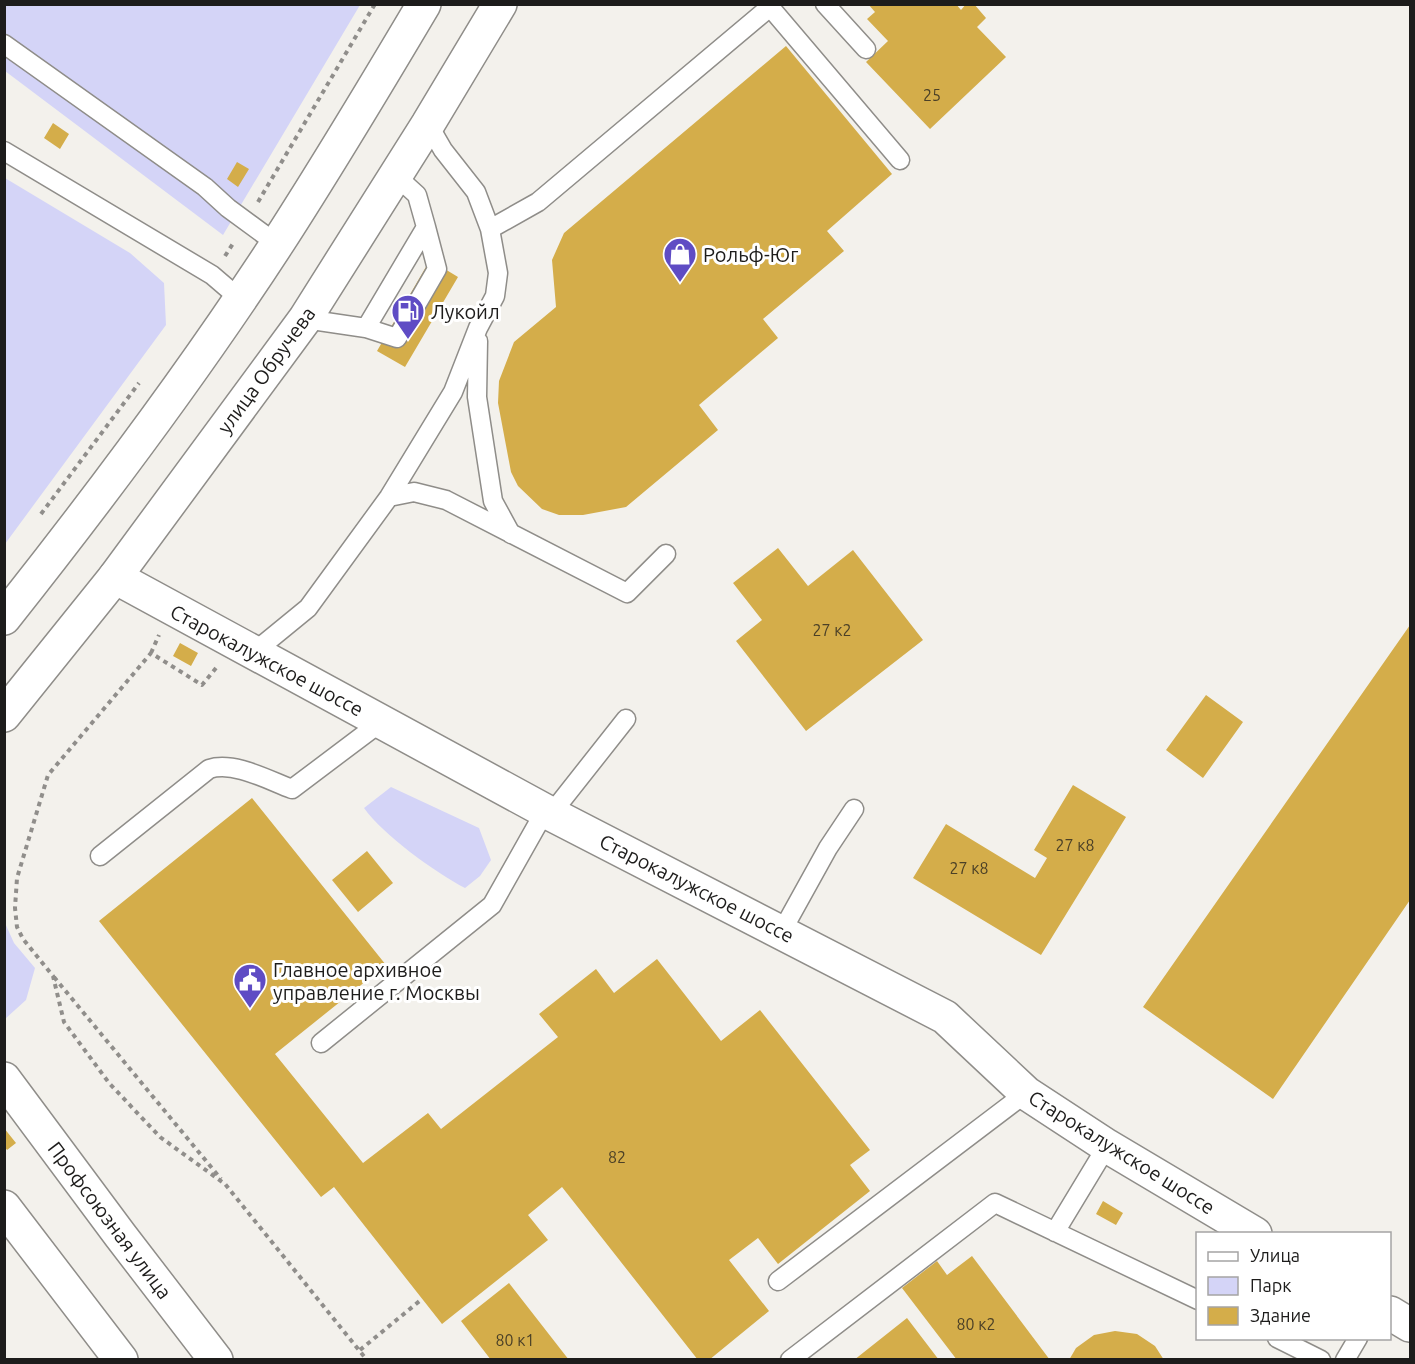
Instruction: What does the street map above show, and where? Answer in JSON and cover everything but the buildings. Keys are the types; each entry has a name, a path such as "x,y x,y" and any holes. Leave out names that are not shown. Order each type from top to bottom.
{"main road":[{"path":"4,618 69,537 149,429 240,299 364,105 424,4"},
{"name":"улица Обручева","path":"4,715 115,577 305,319 428,124 500,4"},
{"name":"Старокалужское шоссе","path":"115,577 548,812 945,1017 1026,1092 1107,1146 1253,1232"},
{"name":"Профсоюзная улица","path":"4,1079 216,1359"},
{"path":"4,1207 121,1359"},
{"path":"1391,1314 1410,1325"}],"lane":[{"path":"825,4 866,49"},
{"path":"489,229 538,202 770,7 900,160"},
{"path":"4,44 205,187 228,208 277,244"},
{"path":"253,653 308,608 389,497 453,392 478,328 495,296 498,273 489,229 476,192 443,150 428,124"},
{"path":"4,151 212,275 240,299"},
{"path":"305,319 366,328 397,338 437,269 417,195 395,175"},
{"path":"366,328 426,227"},
{"path":"478,328 477,397 493,501 511,534"},
{"path":"389,497 414,492 446,500 627,593 666,554"},
{"path":"321,1042 492,905 548,812 626,719"},
{"path":"100,856 209,769 219,766 234,769 292,789 381,722"},
{"path":"782,932 828,848 854,809"},
{"path":"778,1281 1026,1092"},
{"path":"1055,1232 1107,1146"},
{"path":"790,1359 995,1203 1196,1300"},
{"path":"1281,1340 1321,1359"},
{"path":"1345,1359 1357,1340"}],"path":[{"path":"212,275 375,4"},
{"path":"40,516 145,375"},
{"path":"217,666 202,685 151,653 48,775 17,878 15,908 17,927 23,939 367,1359"},
{"path":"53,976 64,1022 109,1083 160,1137 225,1184"},
{"path":"360,1351 422,1299"}],"green space":[{"path":"4,5 360,5 223,235 5,71"},
{"path":"5,178 130,253 164,283 166,325 5,544"},
{"path":"391,787 479,828 491,860 480,876 465,888 425,863 396,841 372,818 364,808"},
{"path":"5,923 14,943 35,968 26,1000 5,1019"}],"place":[{"name":"Рольф-Юг","path":"680,283"},
{"name":"Лукойл","path":"408,340"},
{"name":"Главное архивное управление г. Москвы","path":"250,1009"}]}
